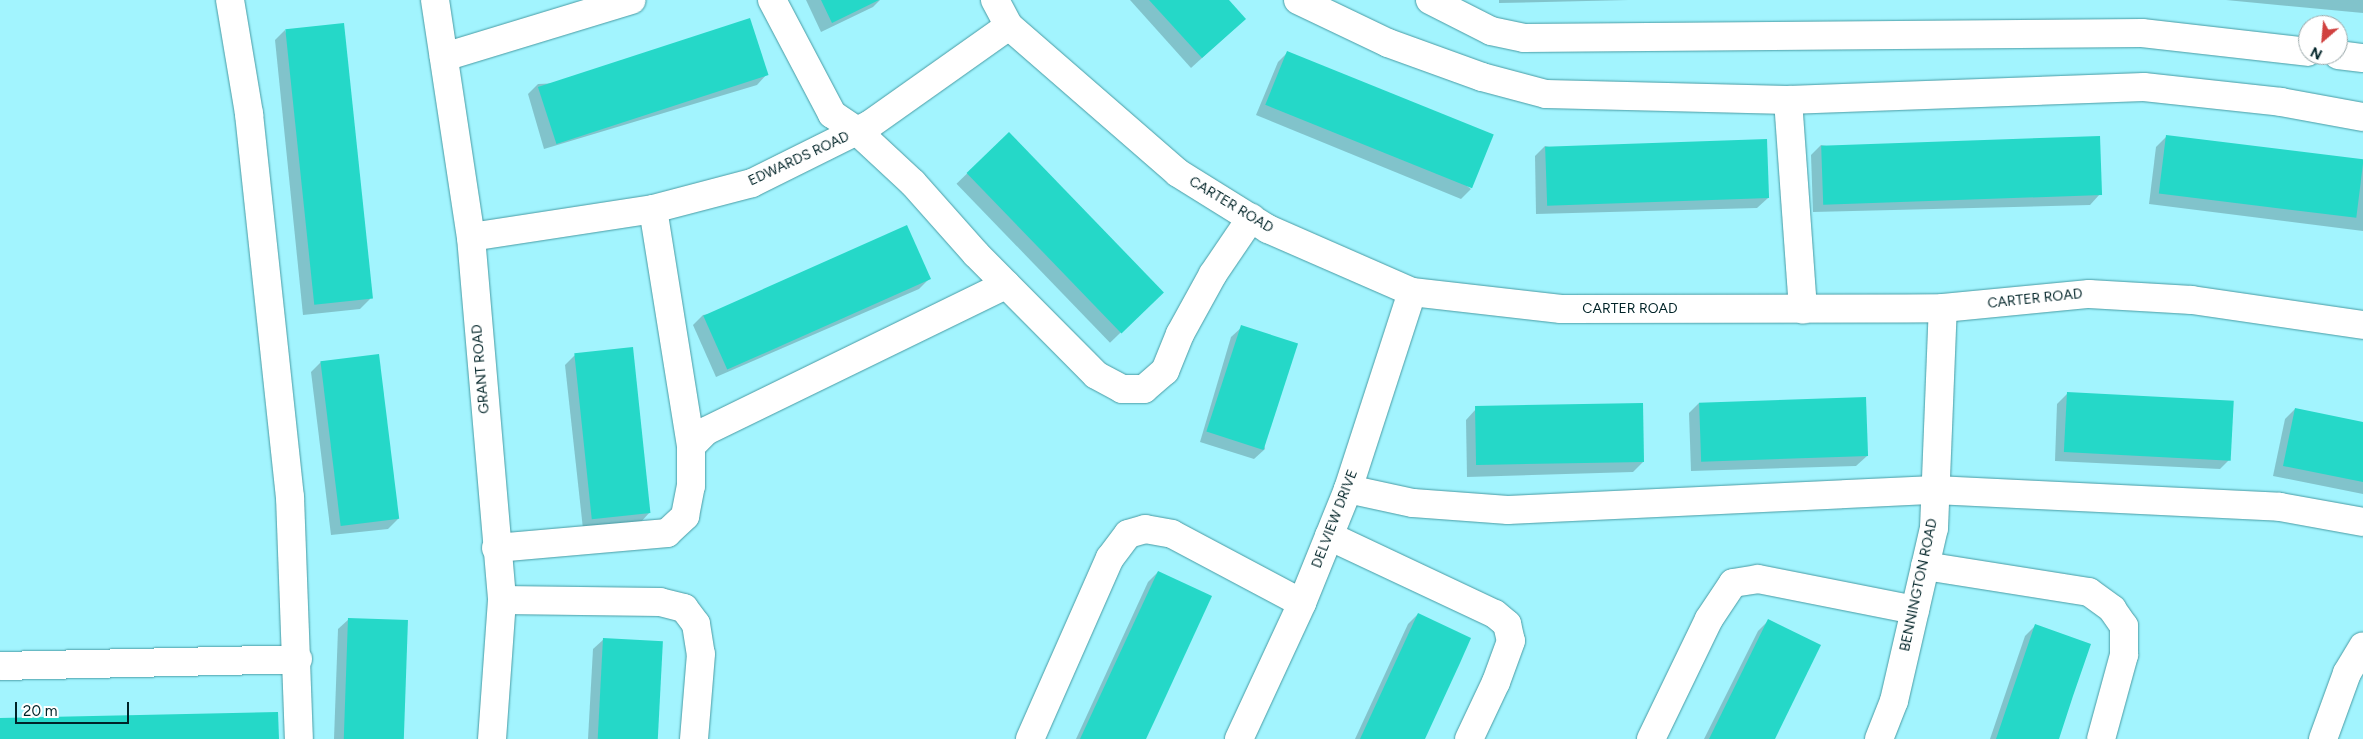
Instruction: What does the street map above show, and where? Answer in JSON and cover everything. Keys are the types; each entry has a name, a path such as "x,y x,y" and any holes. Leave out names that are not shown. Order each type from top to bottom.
{"street":[{"path":"230,0 249,114 290,497 298,659 299,739"},
{"name":"GRANT ROAD","path":"435,0 470,237 502,600 492,739"},
{"path":"444,57 632,0"},
{"path":"772,0 832,114 857,131 913,183 1006,285 1096,375 1122,389 1144,389 1165,371 1180,334 1213,274 1251,218"},
{"name":"CARTER ROAD","path":"995,0 1009,26 1178,173 1268,229 1412,292 1561,309 1943,308 2089,294 2192,300 2363,324"},
{"path":"1298,0 1388,43 1482,78 1546,94 1788,100 2144,87 2281,102 2363,117"},
{"path":"1430,0 1491,31 1524,38 2142,33 2298,51"},
{"name":"EDWARDS ROAD","path":"470,237 653,209 752,183 857,131 1009,26"},
{"path":"2348,56 2363,58"},
{"path":"1788,100 1803,309"},
{"path":"496,548 667,533 685,516 691,486 691,446 653,209"},
{"path":"691,446 706,431 1006,285"},
{"name":"DELVIEW DRIVE","path":"1239,739 1302,603 1348,489 1412,292"},
{"name":"BENNINGTON ROAD","path":"1879,739 1894,701 1934,528 1943,308"},
{"path":"1348,489 1413,503 1508,510 1936,490 2280,507 2363,522"},
{"path":"1030,739 1110,558 1128,534 1145,529 1172,534 1302,603"},
{"path":"1329,536 1495,614 1507,624 1511,641 1496,682 1469,739"},
{"path":"1925,566 2090,592 2112,609 2124,626 2124,655 2101,739"},
{"path":"1651,739 1709,619 1733,583 1758,579 1915,610"},
{"path":"502,600 660,602 684,608 696,624 701,654 694,739"},
{"path":"2323,739 2347,673 2363,646"},
{"path":"0,666 298,659"}],"building":[{"path":"821,0 879,0 832,23"},
{"path":"1149,0 1229,0 1246,19 1202,58"},
{"path":"750,18 769,75 556,144 538,87"},
{"path":"344,23 373,298 314,305 285,29"},
{"path":"1287,51 1494,135 1472,188 1265,105"},
{"path":"1009,132 1164,292 1121,333 967,173"},
{"path":"2166,135 2363,159 2356,218 2159,194"},
{"path":"2100,136 2102,195 1823,205 1821,146"},
{"path":"1767,139 1769,198 1547,206 1545,147"},
{"path":"907,225 931,279 727,370 703,316"},
{"path":"1241,325 1298,344 1263,450 1206,432"},
{"path":"633,347 650,513 592,519 574,353"},
{"path":"379,354 399,519 341,526 320,361"},
{"path":"2067,392 2234,401 2231,461 2064,452"},
{"path":"1866,397 1868,456 1701,462 1699,403"},
{"path":"1643,403 1644,462 1476,465 1475,406"},
{"path":"2295,408 2363,422 2363,482 2283,466"},
{"path":"1158,571 1212,596 1154,722 1146,739 1080,739"},
{"path":"1418,613 1471,638 1460,663 1425,739 1360,739"},
{"path":"348,618 408,620 404,739 344,739"},
{"path":"1768,619 1821,645 1775,739 1709,739"},
{"path":"2035,624 2091,644 2059,739 1996,739"},
{"path":"603,638 663,641 658,739 598,739"},
{"path":"278,712 279,739 0,739 0,718"}]}
